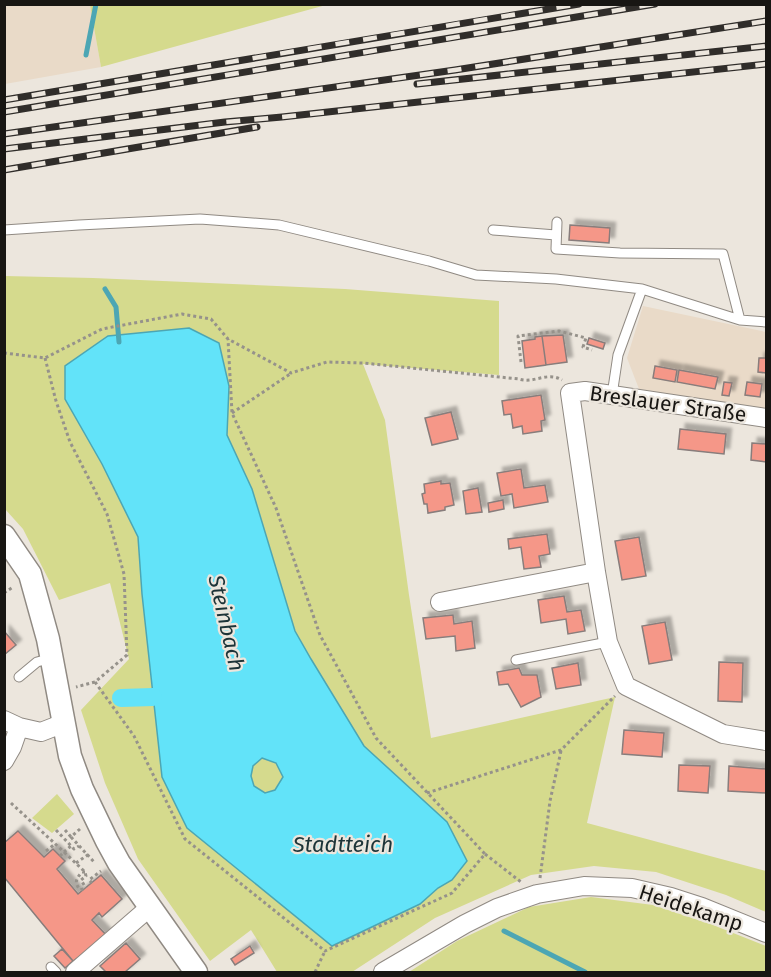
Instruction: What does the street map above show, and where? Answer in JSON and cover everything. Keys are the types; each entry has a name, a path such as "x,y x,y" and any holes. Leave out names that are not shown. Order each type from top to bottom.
{"street":[{"name":"Breslauer Straße","path":"570,393 585,391 766,418"},
{"path":"570,393 608,642 626,686 723,734 766,741"},
{"path":"4,536 30,574 52,658 70,756 87,800 119,863 196,972"},
{"path":"440,602 596,572"},
{"path":"4,761 12,747 12,723 40,732 64,723"},
{"name":"Heidekamp","path":"383,972 497,908 537,894 584,885 632,888 671,897 766,933"},
{"path":"75,972 150,907"}],"lane":[{"path":"4,230 200,219 279,225 429,261 476,275 556,279 642,289 740,320 766,322"},
{"path":"557,222 556,249 723,254 740,320"},
{"path":"493,230 556,235"},
{"path":"612,395 618,355 642,289"},
{"path":"516,660 608,642"},
{"path":"19,677 37,662 52,658"}],"path":[{"path":"4,353 45,358 102,329 182,314 211,319 228,339 291,373"},
{"path":"521,362 518,336 559,331 586,338 583,347 592,350"},
{"path":"228,339 232,413 276,507 321,635 376,738 485,854 537,894 550,801 561,750"},
{"path":"45,358 70,442 107,514 124,574 127,655 95,682 59,693"},
{"path":"232,413 291,373 327,362 363,363 525,381 554,376 567,384 570,393"},
{"path":"95,682 134,736 185,839 325,951"},
{"path":"427,793 561,750 626,686"},
{"path":"11,803 85,872"},
{"path":"71,837 81,829 86,835"},
{"path":"56,830 74,849 79,846"},
{"path":"65,830 101,871 89,880 92,883"},
{"path":"46,851 55,844"},
{"path":"60,856 71,846"},
{"path":"315,972 325,951 452,893 485,854"},
{"path":"76,863 88,855"},
{"path":"82,872 85,872 86,876 81,880 86,888 80,890 76,885 76,879 82,872"}],"shaded area":[{"path":"5,5 90,5 101,67 5,84"},
{"path":"643,306 766,332 766,412 639,389 627,358"}],"green space":[{"path":"90,4 326,5 101,67"},
{"path":"5,276 345,289 499,301 499,375 363,364 385,420 431,738 615,697 587,823 766,871 766,912 726,895 656,872 594,866 531,875 435,918 352,972 277,972 251,930 210,961 138,859 105,783 81,710 129,659 110,583 59,600 23,529 5,509","holes":["108,336 229,386 227,435 252,489 295,631 364,746 447,822 452,880 438,888 420,904 162,777 138,537 102,464 65,399 89,350"]},
{"path":"262,758 276,763 283,778 275,790 265,793 254,786 251,776 253,766"},
{"path":"57,794 74,814 52,833 32,818"},
{"path":"591,897 653,905 766,946 766,972 409,972 457,941 529,907"}],"water":[{"name":"Stadtteich","path":"189,328 219,343 229,386 227,435 252,489 295,631 364,746 447,822 467,861 452,880 438,888 420,904 332,946 187,828 162,777 138,537 102,464 65,399 65,366 108,336","holes":["262,758 276,763 283,777 275,790 265,793 254,786 251,776 253,766"]}],"building":[{"path":"570,225 610,228 609,243 569,240"},
{"path":"563,335 567,362 546,365 542,336"},
{"path":"542,336 546,365 525,368 522,341"},
{"path":"589,338 605,343 603,349 587,344"},
{"path":"759,358 766,358 766,373 758,372"},
{"path":"655,366 677,370 675,382 653,378"},
{"path":"679,370 718,377 715,389 677,382"},
{"path":"724,382 732,383 729,396 722,395"},
{"path":"747,382 762,384 760,397 745,395"},
{"path":"541,395 545,420 541,421 542,431 523,434 522,426 513,428 511,414 504,415 502,401"},
{"path":"451,412 458,439 432,445 425,418"},
{"path":"680,429 726,434 724,454 678,449"},
{"path":"752,443 766,444 766,462 751,460"},
{"path":"521,469 524,488 545,485 548,502 514,508 512,494 501,496 497,473"},
{"path":"441,481 441,484 450,483 454,505 445,507 445,510 428,513 422,494 425,493 424,484"},
{"path":"478,488 482,512 466,514 463,491"},
{"path":"503,500 504,509 489,512 488,503"},
{"path":"547,534 550,554 539,556 541,567 524,569 521,547 509,549 508,539"},
{"path":"639,537 646,576 622,580 615,541"},
{"path":"564,596 567,612 581,610 585,631 568,634 566,619 541,623 538,600"},
{"path":"453,615 454,624 472,621 475,648 456,651 455,636 426,639 423,618"},
{"path":"665,622 672,660 649,664 642,626"},
{"path":"4,631 16,645 4,655"},
{"path":"719,662 743,663 742,702 718,701"},
{"path":"578,663 581,685 556,689 552,668"},
{"path":"519,668 522,675 537,675 541,697 521,707 508,684 499,685 497,672"},
{"path":"624,730 664,733 662,757 622,754"},
{"path":"679,765 710,766 708,793 678,791"},
{"path":"729,766 766,769 766,793 728,791"},
{"path":"18,831 44,857 53,849 65,861 57,869 78,894 101,875 122,899 102,917 99,913 92,920 108,937 73,961 4,877 4,843"},
{"path":"126,943 140,959 125,972 106,972 100,966"},
{"path":"250,946 254,953 235,965 231,959"},
{"path":"62,949 73,961 65,968 54,956"}],"waterway":[{"name":"Steinbach","path":"86,55 96,4"},
{"name":"Steinbach","path":"105,289 116,307 119,342"},
{"path":"121,698 153,697"},
{"path":"504,931 585,972"}],"railway":[{"path":"4,100 579,4"},
{"path":"4,112 655,4"},
{"path":"4,134 455,70 766,21"},
{"path":"417,84 766,46"},
{"path":"4,149 225,122 766,64"},
{"path":"4,170 257,127"}]}
